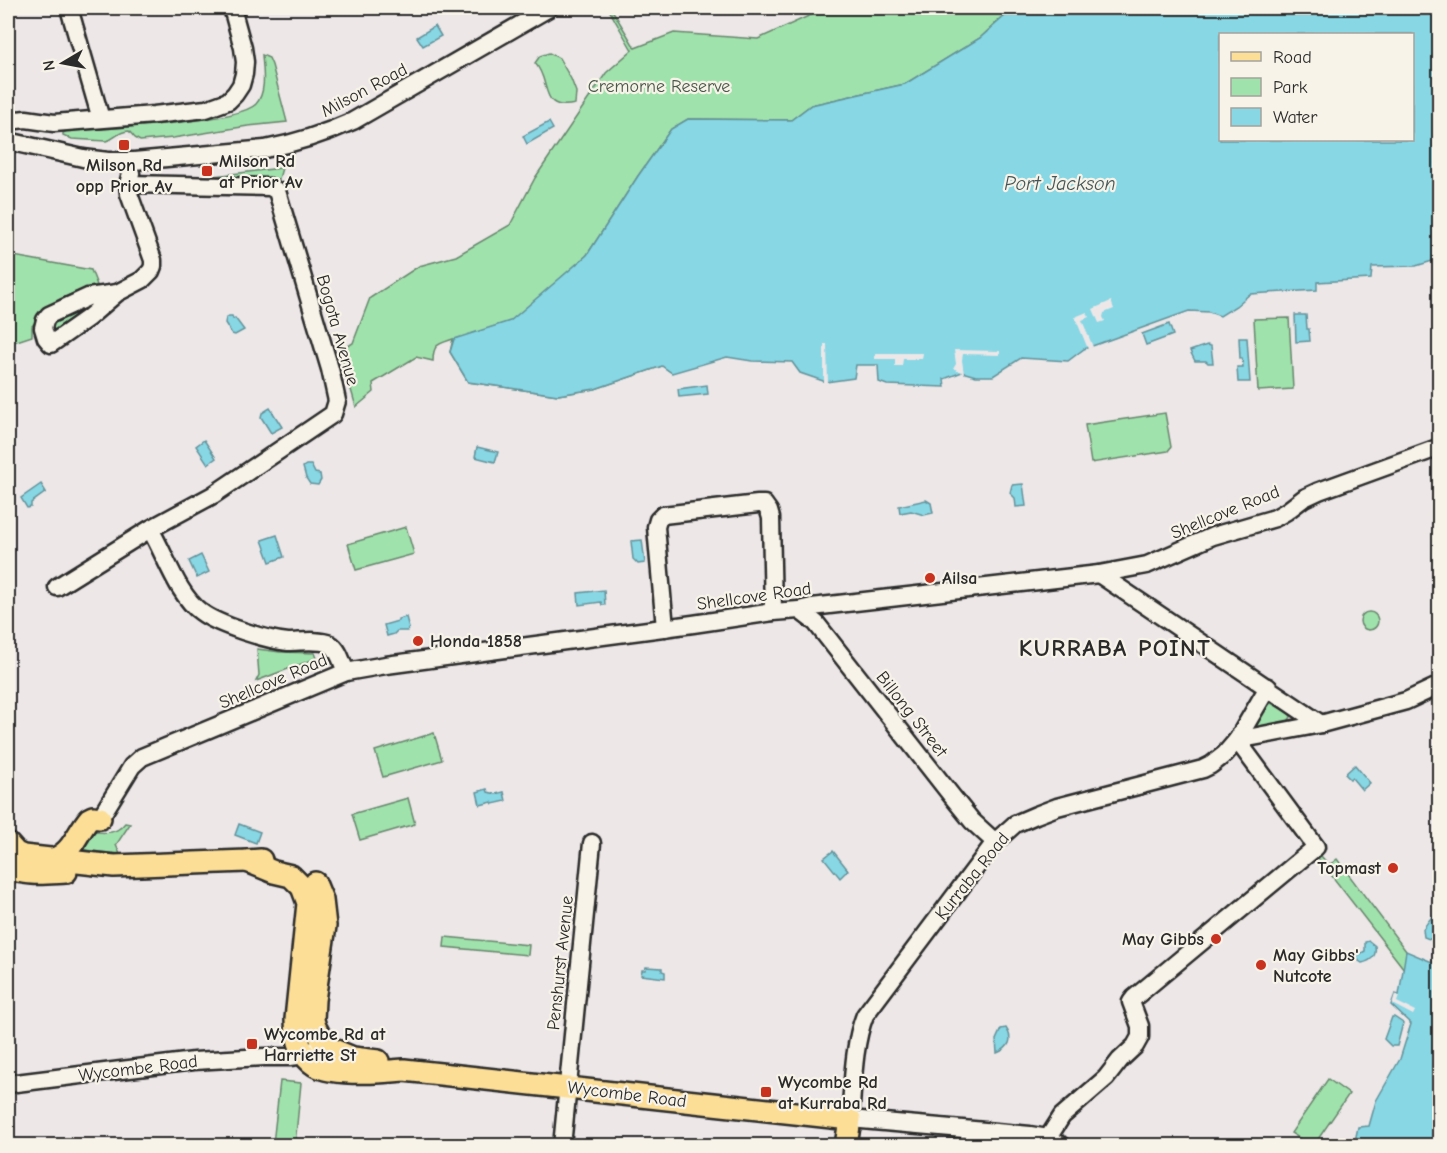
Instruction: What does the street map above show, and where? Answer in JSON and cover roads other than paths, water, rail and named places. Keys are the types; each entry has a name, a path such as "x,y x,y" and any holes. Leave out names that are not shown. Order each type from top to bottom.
{"main road":[{"path":"54,860 71,847 89,819 100,818"},
{"path":"11,856 114,866"},
{"path":"11,856 25,873 273,858 298,863 314,879 322,900 325,926 313,1020 324,1044"},
{"path":"247,861 291,876 302,887 308,903 296,1019 299,1043 305,1055"},
{"name":"Wycombe Road","path":"324,1044 353,1058 382,1062 404,1070"},
{"name":"Wycombe Road","path":"305,1055 315,1065 330,1069 377,1073 404,1070 850,1119"},
{"name":"Kurraba Road","path":"846,1146 850,1119"}],"street":[{"path":"69,8 101,119"},
{"path":"8,121 26,119 54,123 194,111 228,101 241,85 245,62 232,8"},
{"name":"Milson Road","path":"8,141 83,158 108,161 134,161 265,149 285,145 328,132 353,121 549,8"},
{"path":"38,148 45,130 54,123"},
{"path":"117,293 142,280 153,266 153,260 131,202 128,183 134,161"},
{"name":"Bogota Avenue","path":"57,587 150,529 213,495 333,414 337,401 330,369 277,191 270,187 128,183"},
{"name":"Shellcove Road","path":"100,818 132,766 142,757 346,672 772,612 1099,574 1147,565 1213,536 1275,518 1304,498 1319,491 1440,447"},
{"path":"665,628 656,527 663,515 764,504 771,518 772,612"},
{"path":"150,529 184,594 199,611 213,620 270,639 329,644 335,648 346,672"},
{"path":"1099,574 1321,724"},
{"name":"Billong Street","path":"799,610 816,623 972,821 995,842"},
{"path":"850,1119 1056,1142 1062,1116 1106,1078 1135,1046 1140,1037 1140,1026 1131,1002 1134,998 1316,847 1237,740 1321,724 1406,701 1440,685"},
{"name":"Kurraba Road","path":"850,1119 859,1028 865,1015 995,842 1015,824 1057,807 1211,765 1237,740 1268,687"},
{"name":"Penshurst Avenue","path":"562,1146 592,843"},
{"name":"Wycombe Road","path":"8,1084 194,1061 290,1057 305,1055 324,1044"}],"water":[{"name":"Port Jackson","path":"1014,8 1439,8 1439,259 1416,266 1372,267 1371,279 1317,282 1317,290 1250,294 1220,316 1209,312 1189,311 1084,349 1068,361 1021,358 993,376 976,376 962,372 944,379 945,387 887,385 879,382 878,365 856,365 854,378 826,382 800,373 792,362 752,361 727,357 672,373 662,366 595,389 558,395 468,382 450,352 454,339 510,321 587,255 671,129 688,119 791,120 811,105 905,84 980,38"},
{"path":"435,26 441,36 423,46 417,37"},
{"path":"549,122 553,129 527,144 523,136"},
{"path":"1295,315 1306,315 1310,341 1296,342"},
{"path":"229,316 235,318 244,330 235,335 232,334 225,323"},
{"path":"1169,324 1173,335 1146,345 1142,334"},
{"path":"1239,338 1247,338 1250,382 1238,382 1237,367 1243,367"},
{"path":"1207,345 1211,346 1213,363 1195,361 1190,351"},
{"path":"707,385 708,394 679,397 678,389"},
{"path":"270,408 282,427 271,433 261,417 262,413"},
{"path":"204,440 216,458 208,464 196,446"},
{"path":"477,447 498,452 495,462 475,457"},
{"path":"311,465 315,473 320,474 321,480 318,485 310,484 306,478 303,467"},
{"path":"41,484 46,492 31,503 31,507 27,508 21,498"},
{"path":"1023,484 1026,506 1016,507 1015,498 1010,493 1012,485"},
{"path":"926,500 931,503 933,513 924,515 911,511 900,513 899,506"},
{"path":"277,535 284,557 270,562 262,540"},
{"path":"642,540 645,563 638,564 633,559 631,541"},
{"path":"201,555 209,572 197,578 189,561"},
{"path":"604,590 605,605 601,602 579,605 578,593"},
{"path":"406,617 409,628 407,631 397,631 387,636 384,625"},
{"path":"1355,765 1370,783 1362,790 1352,778 1350,779 1345,774"},
{"path":"487,789 488,792 496,794 504,792 506,801 480,805 477,792"},
{"path":"239,824 260,832 256,843 235,835"},
{"path":"833,851 848,870 840,878 824,858"},
{"path":"1435,914 1439,917 1439,923 1432,940 1424,937 1423,929"},
{"path":"1369,941 1375,946 1375,953 1371,959 1362,963 1356,956 1365,951 1365,942"},
{"path":"1439,949 1439,1145 1354,1146 1358,1127 1369,1126 1376,1101 1400,1059 1411,1024 1391,1005 1395,994 1399,995 1406,951 1432,962"},
{"path":"646,967 662,968 665,978 641,975 642,970"},
{"path":"1392,1017 1403,1023 1397,1046 1391,1046 1384,1039"},
{"path":"1006,1028 1010,1036 1009,1043 1005,1049 997,1053 996,1040 1001,1029"}],"place":[{"name":"Milson Rd opp Prior Av","path":"124,145"},
{"name":"Milson Rd at Prior Av","path":"207,171"},
{"name":"Ailsa","path":"930,578"},
{"name":"Honda 1858","path":"418,641"},
{"name":"Topmast","path":"1393,868"},
{"name":"May Gibbs","path":"1216,939"},
{"name":"May Gibbs' Nutcote","path":"1261,965"},
{"name":"Wycombe Rd at Harriette St","path":"252,1044"},
{"name":"Wycombe Rd at Kurraba Rd","path":"766,1092"}],"district":[{"name":"KURRABA POINT","path":"1115,648"}],"park label":[{"name":"Cremorne Reserve","path":"659,86"}]}
